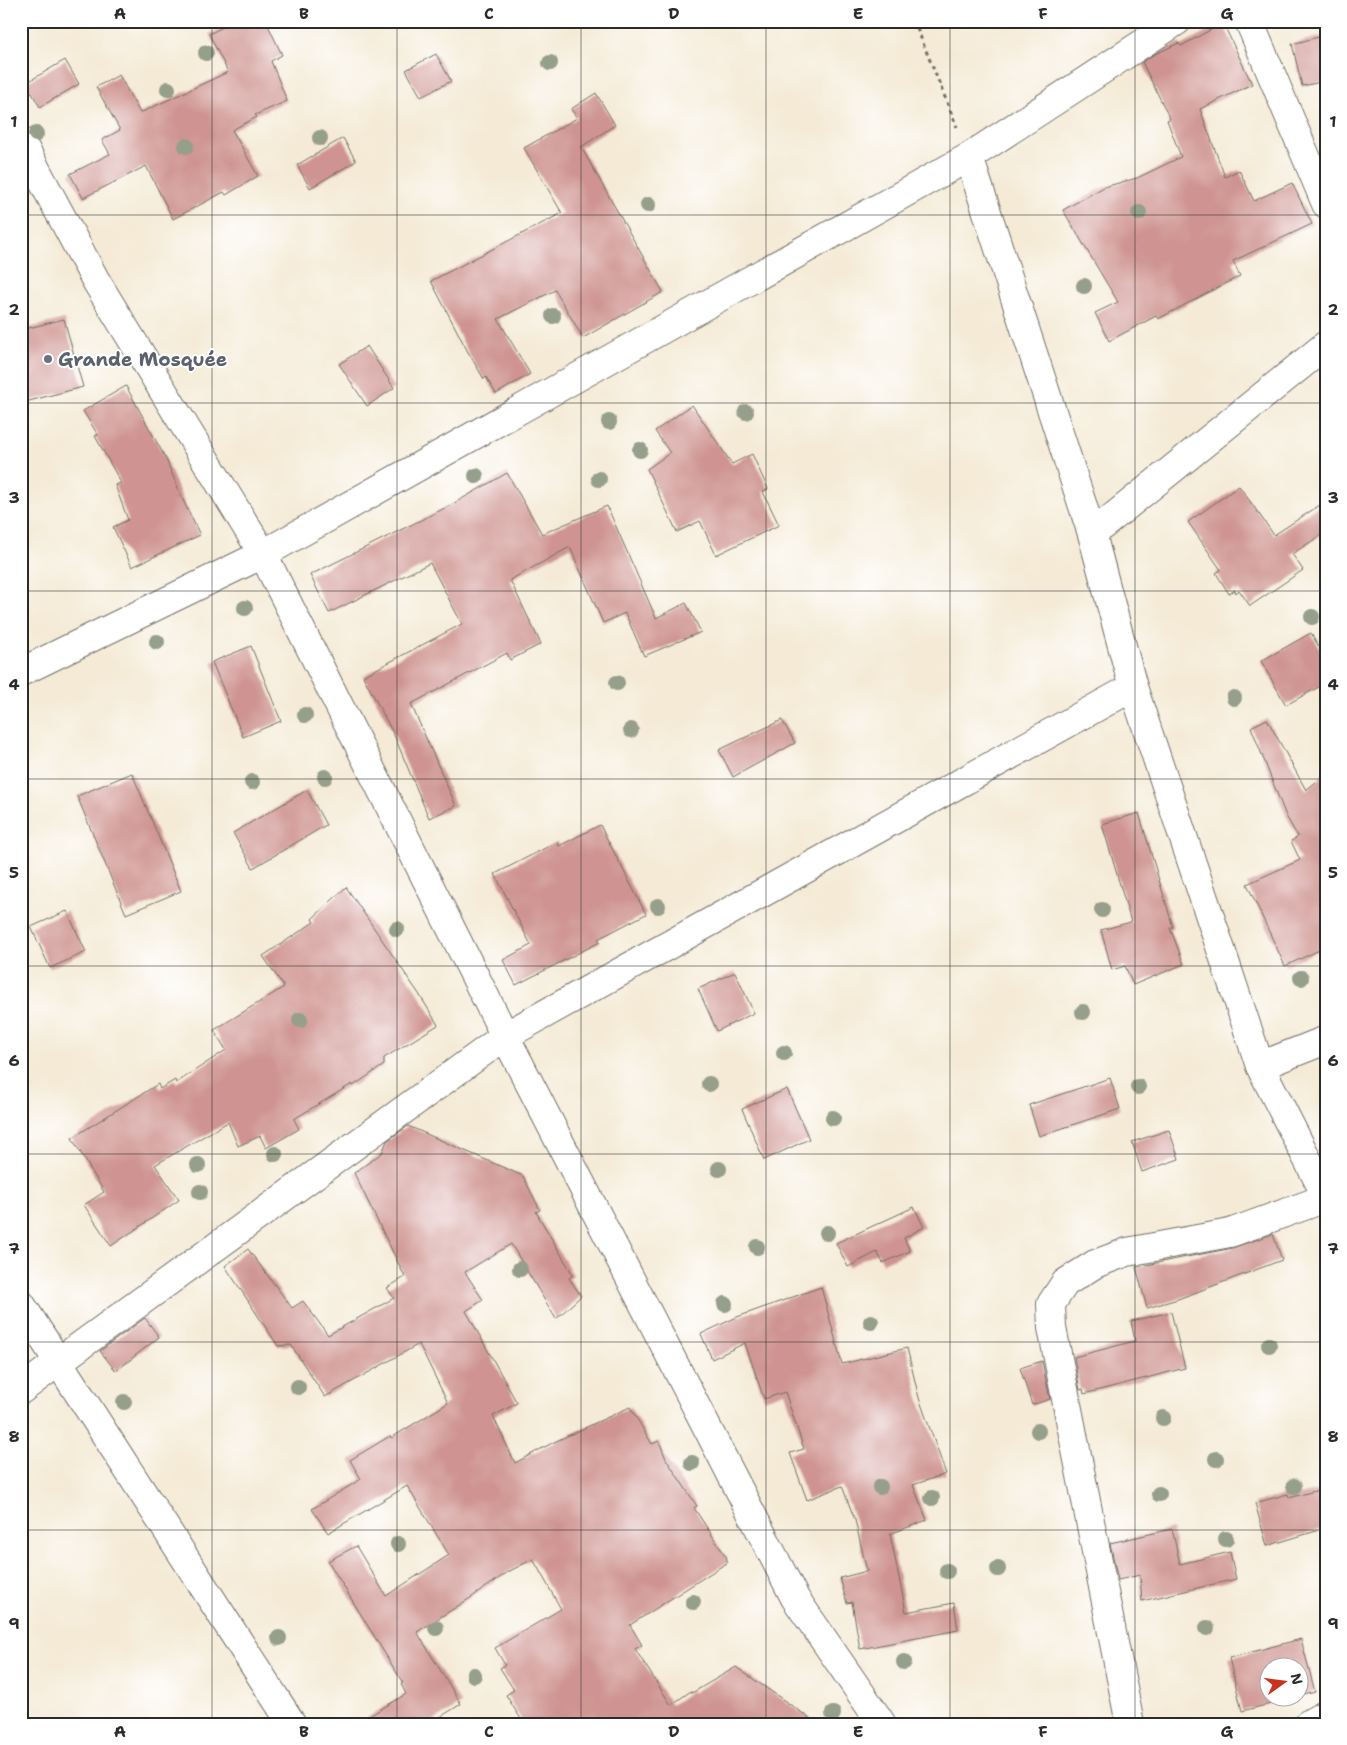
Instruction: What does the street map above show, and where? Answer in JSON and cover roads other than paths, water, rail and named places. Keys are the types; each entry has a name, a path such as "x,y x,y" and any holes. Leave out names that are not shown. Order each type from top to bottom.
{"street":[{"path":"21,672 263,554 969,156 1177,21"},
{"path":"1248,21 1326,204"},
{"path":"21,141 96,281 263,554 505,1036 795,1598 882,1724"},
{"path":"969,156 1092,534 1133,687 1260,1066 1326,1197 1230,1233 1127,1252 1095,1264 1065,1283 1051,1304 1052,1328 1130,1724"},
{"path":"1092,534 1326,345"},
{"path":"21,1390 505,1036 1133,687"},
{"path":"1260,1066 1326,1040"},
{"path":"21,1304 292,1724"},
{"path":"1308,1724 1326,1714"}],"place":[{"name":"Grande Mosquée","path":"48,359"}]}
